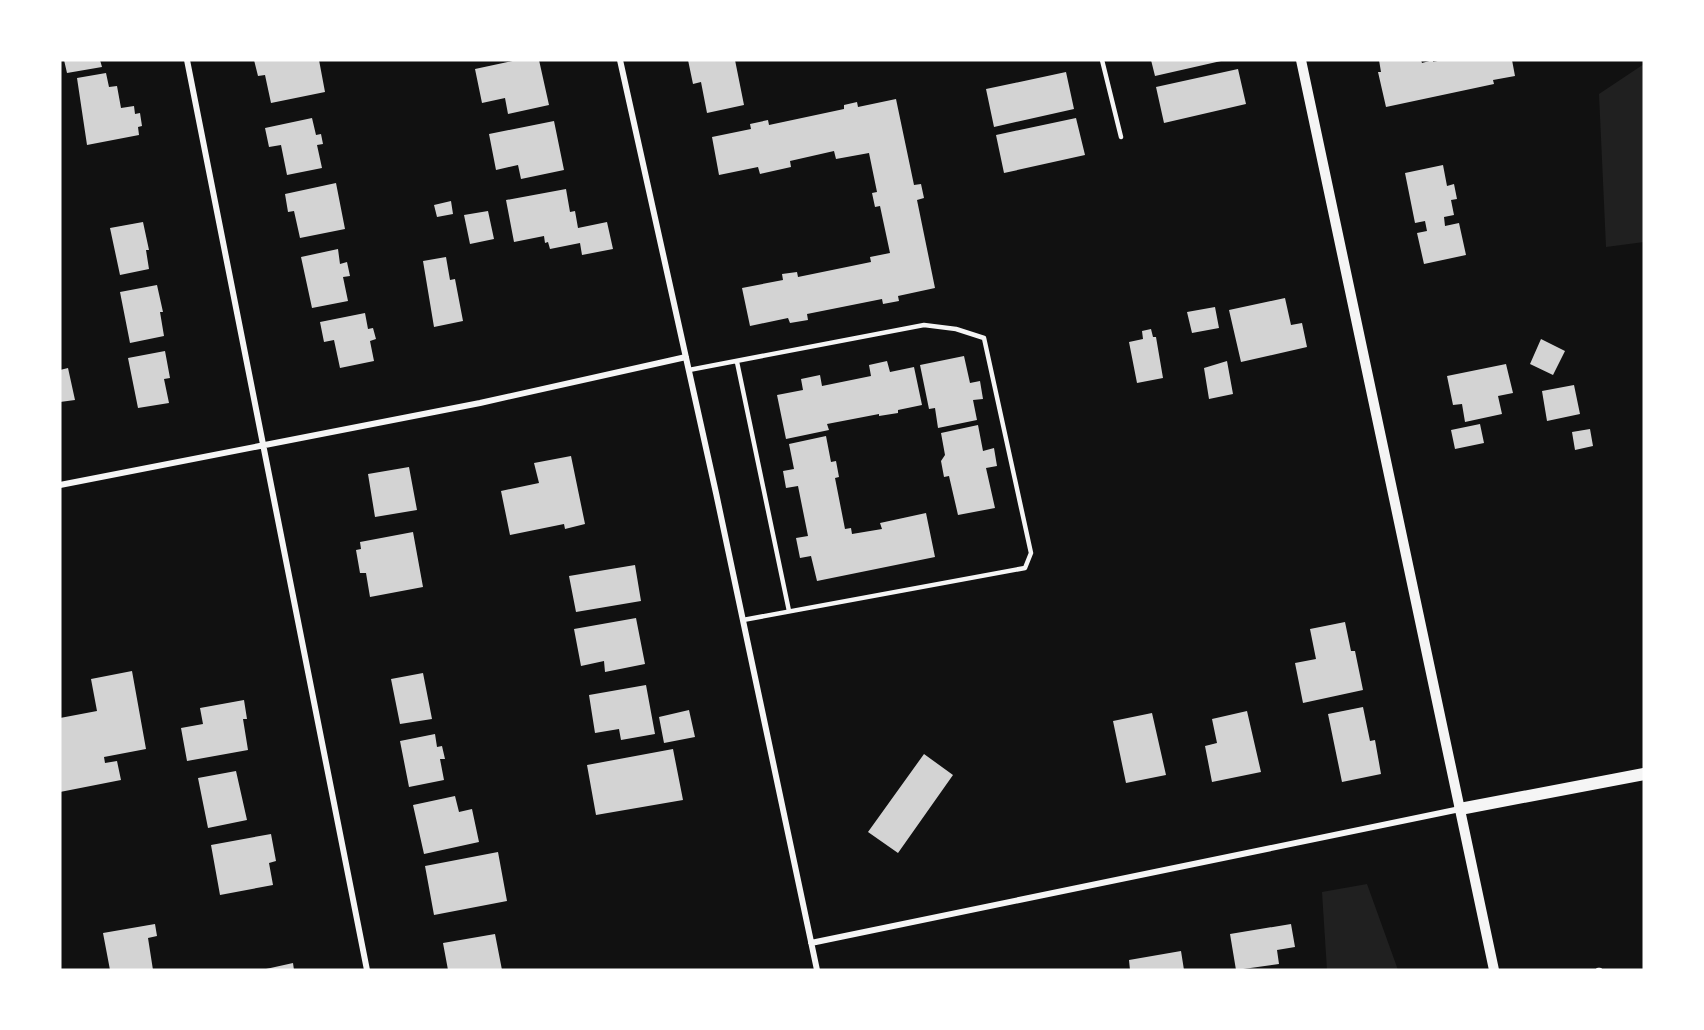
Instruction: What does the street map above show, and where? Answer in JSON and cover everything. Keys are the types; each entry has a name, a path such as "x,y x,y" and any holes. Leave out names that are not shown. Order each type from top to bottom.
{"main road":[{"path":"1460,809 1644,774"}],"street":[{"path":"187,60 367,970"},
{"path":"620,60 689,370 817,970"},
{"path":"1301,60 1494,970"},
{"path":"60,485 480,403 686,357"},
{"path":"811,943 1460,809"}],"lane":[{"path":"1102,60 1121,137"},
{"path":"689,370 924,325 956,329 984,338 1031,553 1025,568 743,620"},
{"path":"737,362 789,611"}],"shaded area":[{"path":"1644,64 1644,242 1606,247 1599,94"},
{"path":"1367,884 1398,970 1327,970 1322,892"}],"building":[{"path":"64,60 100,60 102,67 67,73"},
{"path":"254,60 319,60 325,92 271,103 265,75 258,76"},
{"path":"517,60 539,60 549,105 508,114 505,98 482,103 475,69"},
{"path":"688,60 735,60 744,105 707,113 701,82 693,84"},
{"path":"1151,60 1221,60 1221,61 1155,76"},
{"path":"1379,60 1421,60 1422,63 1433,60 1433,62 1512,60 1515,76 1493,80 1494,84 1386,107 1378,72 1381,72"},
{"path":"1238,69 1246,104 1164,123 1156,87"},
{"path":"1066,72 1074,109 994,127 986,89"},
{"path":"106,73 109,87 117,86 121,108 134,106 135,114 140,113 142,126 138,127 139,135 87,145 77,78"},
{"path":"896,99 914,185 921,184 924,198 917,200 935,288 898,296 899,301 883,304 882,299 807,314 808,320 790,323 788,318 750,326 742,288 783,280 782,274 797,272 798,277 871,262 870,257 890,253 880,206 875,207 872,193 877,192 869,153 836,159 834,151 790,161 791,167 760,174 758,167 719,175 712,137 751,129 750,124 768,120 769,125 844,109 844,105 857,102 858,107"},
{"path":"312,118 316,135 321,134 323,144 317,145 322,168 287,175 281,145 269,147 265,128"},
{"path":"1076,118 1085,155 1004,173 996,135"},
{"path":"554,121 564,170 521,179 518,165 496,170 489,134"},
{"path":"1443,165 1447,186 1454,184 1457,199 1451,200 1454,215 1444,217 1445,226 1459,223 1466,255 1424,264 1417,233 1427,231 1425,221 1415,223 1405,173"},
{"path":"336,183 345,229 300,238 294,211 288,212 285,194"},
{"path":"566,189 570,212 575,211 578,228 607,222 613,249 582,255 580,243 550,249 548,242 545,243 544,236 514,242 506,200"},
{"path":"451,201 453,214 437,217 434,205"},
{"path":"488,211 494,239 470,244 464,215"},
{"path":"143,222 149,250 146,250 149,269 120,275 110,228"},
{"path":"338,249 340,264 347,262 350,276 343,277 348,301 312,308 301,257"},
{"path":"446,257 450,280 455,279 463,321 434,327 423,261"},
{"path":"157,285 163,312 160,312 164,336 130,343 120,292"},
{"path":"1285,298 1291,325 1302,323 1307,347 1241,362 1229,310"},
{"path":"1215,307 1219,328 1192,333 1187,312"},
{"path":"365,313 368,329 373,328 376,339 370,341 374,361 340,368 334,340 324,342 320,322"},
{"path":"1151,329 1153,337 1156,337 1163,378 1137,383 1129,342 1143,339 1142,331"},
{"path":"1541,339 1565,351 1553,375 1530,364"},
{"path":"165,351 170,378 164,379 169,403 138,408 128,358"},
{"path":"964,356 970,383 980,381 983,399 973,400 977,420 938,428 935,408 929,409 920,365"},
{"path":"887,361 890,372 914,367 922,405 898,410 898,413 879,416 879,414 827,424 829,430 786,439 777,395 803,390 801,379 820,375 822,386 871,376 869,365"},
{"path":"1227,361 1233,394 1209,399 1204,368"},
{"path":"1506,364 1513,393 1498,396 1502,414 1465,422 1462,404 1453,405 1447,376"},
{"path":"68,368 75,400 60,402 60,370"},
{"path":"1574,385 1580,414 1547,421 1542,391"},
{"path":"1480,424 1484,443 1455,449 1451,430"},
{"path":"978,425 983,451 994,448 997,466 986,468 995,508 958,515 949,476 944,477 941,461 945,455 941,433"},
{"path":"1590,429 1593,446 1575,450 1572,432"},
{"path":"826,436 831,462 836,461 839,477 835,478 845,529 851,528 852,534 882,529 880,523 926,513 935,557 817,581 811,556 800,558 796,538 808,536 798,486 786,488 783,471 794,469 789,444"},
{"path":"571,456 585,524 565,529 564,524 510,535 501,491 539,483 534,463"},
{"path":"409,467 417,510 375,517 368,474"},
{"path":"413,532 423,587 370,597 366,573 360,573 356,550 361,549 360,542"},
{"path":"635,565 641,601 576,612 569,576"},
{"path":"636,618 645,664 605,672 604,661 581,666 574,629"},
{"path":"1345,622 1351,651 1355,651 1363,690 1303,703 1295,663 1316,659 1310,629"},
{"path":"132,671 146,749 104,757 105,763 117,761 121,780 60,792 60,718 97,711 91,679"},
{"path":"423,673 432,719 400,724 391,679"},
{"path":"646,685 655,734 621,740 619,729 595,733 589,695"},
{"path":"244,700 247,719 243,719 248,750 187,761 181,728 203,724 200,708"},
{"path":"1363,707 1370,741 1375,740 1381,774 1342,782 1328,714"},
{"path":"689,710 695,737 664,743 659,717"},
{"path":"1247,711 1261,772 1212,782 1205,746 1217,743 1212,719"},
{"path":"1152,713 1166,775 1126,783 1113,721"},
{"path":"435,734 437,747 442,746 445,759 440,759 444,780 409,787 400,741"},
{"path":"673,749 683,800 596,815 587,765"},
{"path":"924,754 953,775 898,853 868,832"},
{"path":"236,771 247,820 208,828 198,778"},
{"path":"455,796 459,812 472,809 479,842 424,854 413,805"},
{"path":"271,834 276,861 269,863 273,885 220,895 211,845"},
{"path":"498,852 507,901 434,915 425,866"},
{"path":"155,924 157,936 148,938 153,970 110,970 103,933"},
{"path":"1291,924 1295,947 1277,950 1279,964 1236,970 1230,934"},
{"path":"495,934 502,970 448,970 443,943"},
{"path":"1181,951 1184,970 1130,970 1129,960"},
{"path":"293,963 294,970 266,970 266,969"}]}
